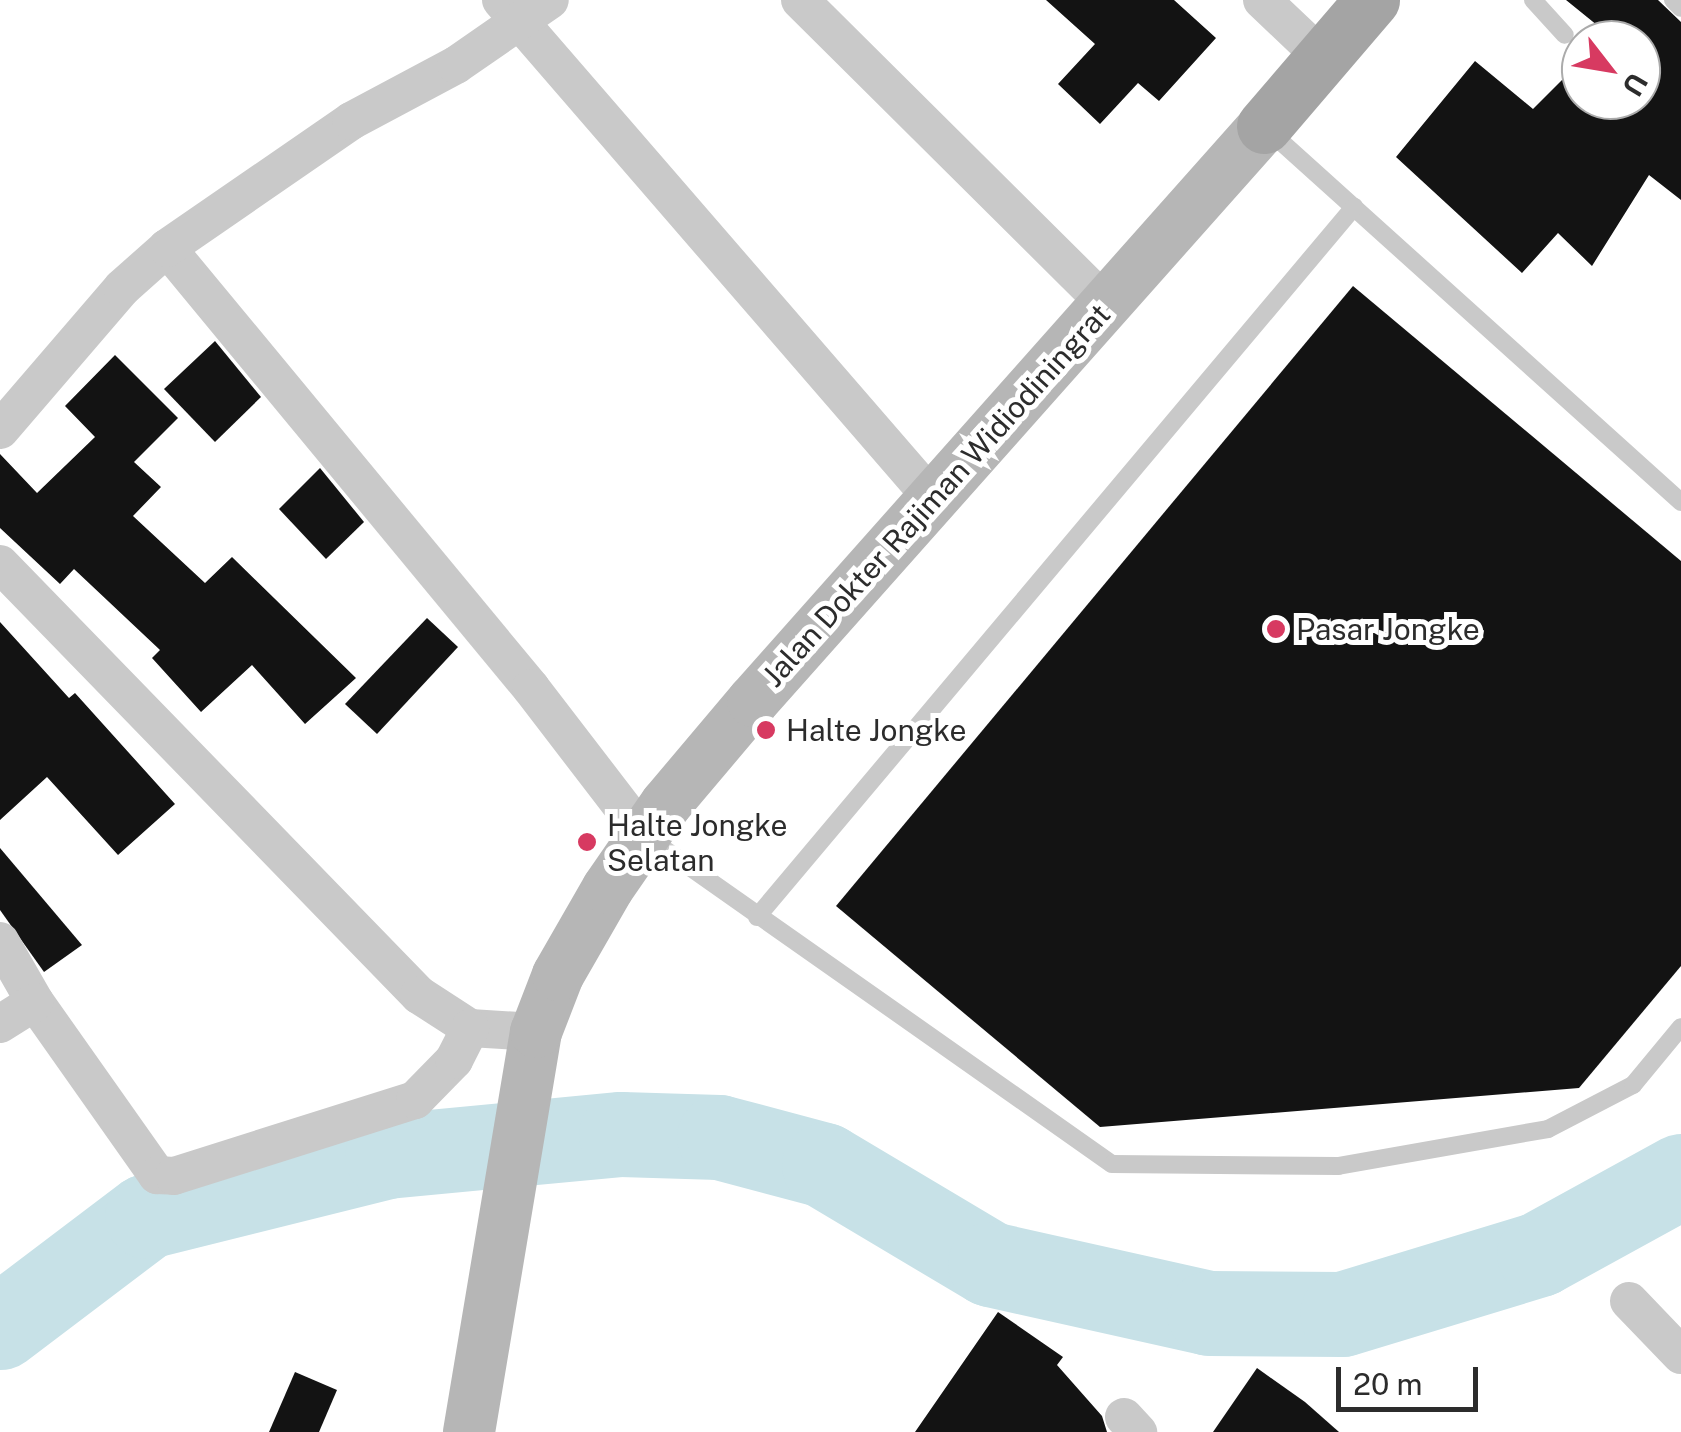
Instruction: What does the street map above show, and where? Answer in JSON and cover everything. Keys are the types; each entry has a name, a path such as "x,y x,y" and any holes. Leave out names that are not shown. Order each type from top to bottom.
{"main road":[{"name":"Jalan Dokter Rajiman Widiodiningrat","path":"469,1432 531,1055 558,975 644,835 753,701 1372,0"}],"street":[{"path":"0,430 122,288 167,248 351,121 456,65 509,11 550,0"},
{"path":"800,0 1106,304"},
{"path":"1262,0 1322,58"},
{"path":"509,11 933,499"},
{"path":"167,248 532,688 644,835"},
{"path":"0,564 406,982 470,1028 531,1055"},
{"path":"0,941 34,1002 149,1167 174,1176 416,1100 454,1060 470,1028"},
{"path":"0,1024 34,1002"},
{"path":"1629,1300 1681,1355"}],"lane":[{"path":"1532,0 1561,29"},
{"path":"1672,0 1681,8"},
{"path":"1264,126 1681,502"},
{"path":"757,918 1354,207"},
{"path":"644,835 1112,1164 1338,1166 1548,1129 1633,1084 1681,1027"}],"building":[{"path":"1046,0 1174,0 1216,38 1159,101 1138,83 1100,124 1058,84 1095,44"},
{"path":"1566,0 1658,0 1681,22 1681,200 1649,175 1592,266 1558,233 1522,273 1396,157 1475,61 1533,109 1561,81 1561,120 1661,120 1661,20 1591,20"},
{"path":"1353,286 1681,561 1681,966 1579,1088 1100,1127 836,906"},
{"path":"215,341 261,397 215,442 164,389"},
{"path":"115,355 178,418 134,462 161,487 133,516 205,583 232,557 356,678 305,724 252,665 201,712 152,658 160,650 74,569 60,584 0,528 0,454 37,493 95,437 65,406"},
{"path":"320,468 364,522 326,559 279,509"},
{"path":"427,618 458,647 377,734 345,704"},
{"path":"0,622 69,698 75,693 175,804 118,855 47,777 0,820"},
{"path":"0,848 82,945 44,972 0,910"},
{"path":"998,1312 1063,1357 1057,1365 1102,1416 1107,1432 915,1432"},
{"path":"1257,1368 1305,1402 1339,1432 1213,1432"},
{"path":"295,1372 337,1390 319,1432 269,1432"}],"waterway":[{"path":"0,1327 147,1216 387,1156 621,1134 719,1137 824,1165 990,1264 1209,1313 1342,1314 1539,1254 1681,1176"}],"place":[{"name":"Pasar Jongke","path":"1276,629"},
{"name":"Halte Jongke","path":"766,730"},
{"name":"Halte Jongke Selatan","path":"587,842"}]}
